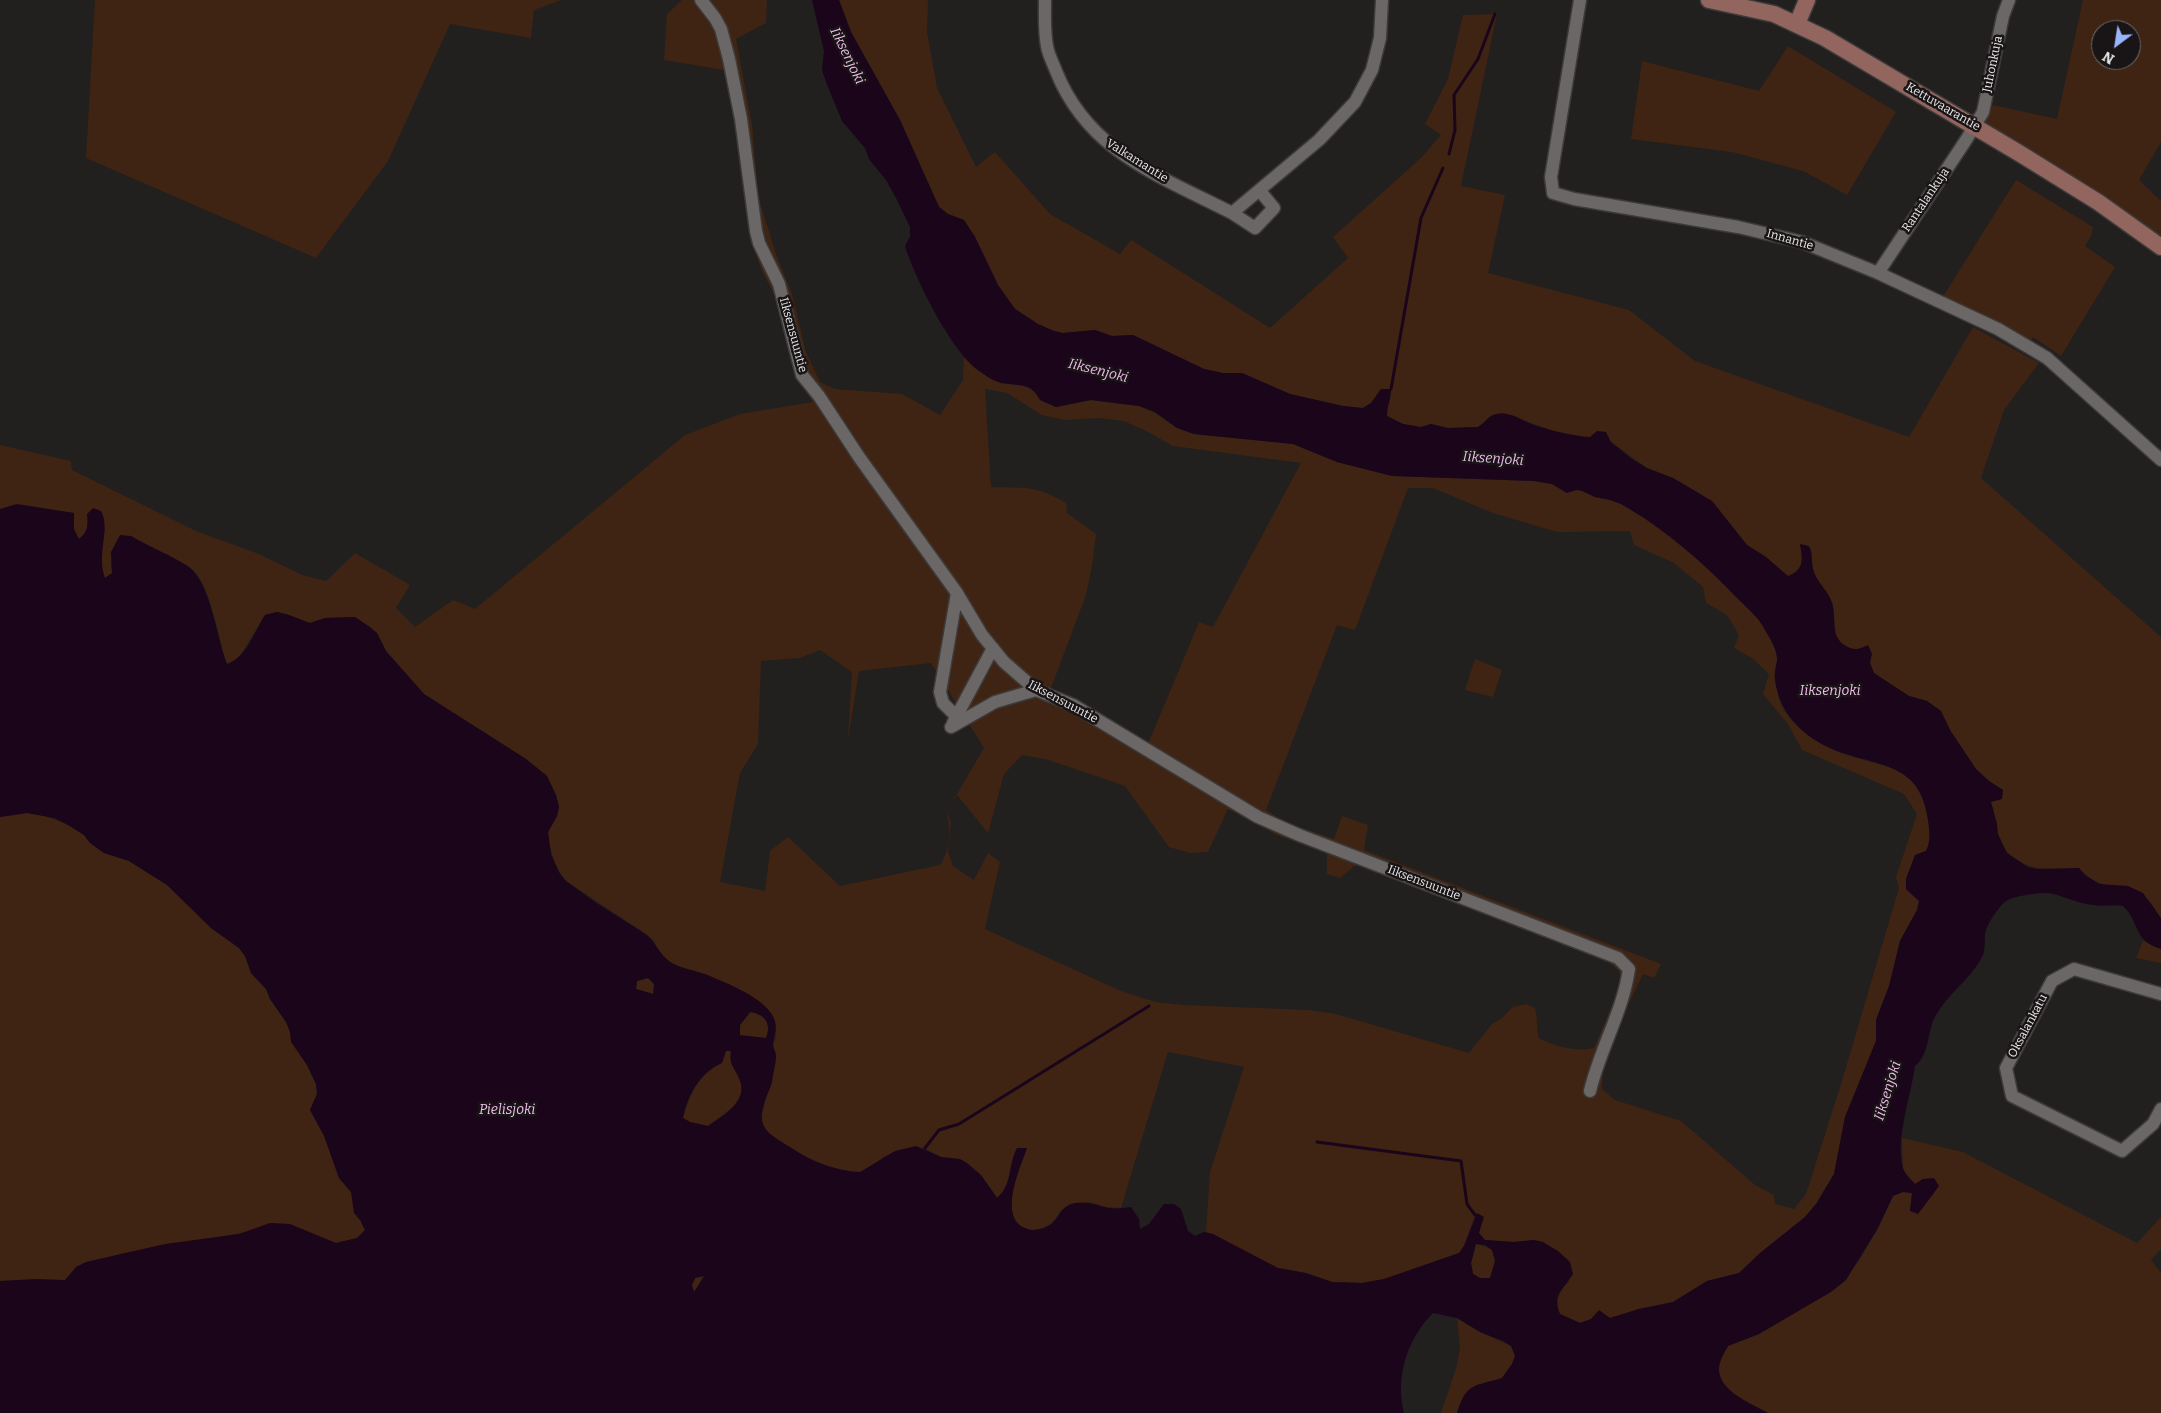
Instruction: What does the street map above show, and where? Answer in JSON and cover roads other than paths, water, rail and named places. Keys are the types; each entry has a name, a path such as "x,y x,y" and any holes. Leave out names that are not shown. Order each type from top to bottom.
{"street":[{"name":"Iiksensuuntie","path":"701,0 715,18 724,42 741,119 756,231 759,243 779,284 802,374 820,396 854,450 957,593 982,635 1018,677 1036,690 1085,712 1258,817 1618,958 1629,969 1626,987 1601,1052 1590,1090"},
{"name":"Valkamantie","path":"1044,0 1047,46 1065,94 1102,140 1126,157 1232,213 1255,228 1274,208 1260,191"},
{"path":"1232,213 1319,140 1355,102 1372,70 1380,38 1382,0"},
{"name":"Innantie","path":"1580,0 1551,177 1553,193 1574,199 1738,227 1802,242 1878,273 1998,329 2047,358 2161,460"},
{"name":"Kettuvaarantie","path":"1709,0 1774,14 1797,24 1975,126 2098,202 2161,247"},
{"path":"1797,24 1807,0"},
{"name":"Juhonkuja","path":"1975,126 1983,112 2008,0"},
{"name":"Rantalankuja","path":"1878,273 1975,126"},
{"path":"956,716 943,703 940,692 957,593"},
{"path":"993,648 951,727 995,702 1036,690"},
{"name":"Oksalankatu","path":"2161,994 2074,969 2052,981 2006,1068 2012,1096 2122,1151 2154,1124 2161,1109"}],"water":[{"name":"Pielisjoki","path":"812,0 839,0 851,32 900,120 939,207 948,214 964,220 975,237 998,285 1015,309 1038,324 1063,333 1095,330 1112,336 1133,335 1204,369 1223,373 1242,373 1290,394 1343,406 1363,408 1371,403 1381,389 1391,389 1387,416 1403,424 1421,427 1431,424 1448,428 1478,427 1493,415 1505,414 1537,426 1570,434 1590,437 1597,431 1606,432 1611,442 1632,459 1647,468 1673,478 1712,501 1747,545 1766,557 1788,576 1800,567 1802,555 1800,544 1809,546 1815,574 1832,603 1834,627 1837,637 1849,648 1854,649 1868,645 1872,654 1870,663 1874,673 1909,696 1927,701 1941,711 1950,730 1976,769 2003,790 2002,799 1991,802 1998,834 2007,853 2028,867 2037,869 2079,868 2085,875 2099,884 2128,886 2143,893 2161,918 2161,949 2145,941 2129,912 2123,906 2100,906 2044,893 2012,898 1999,908 1987,927 1981,959 1971,974 1946,1000 1936,1015 1924,1055 1915,1066 1902,1131 1901,1157 1903,1168 1915,1184 1923,1179 1934,1178 1939,1186 1918,1214 1910,1211 1912,1193 1903,1192 1893,1196 1878,1228 1846,1280 1831,1292 1759,1334 1728,1346 1722,1358 1719,1371 1725,1385 1738,1396 1768,1413 1457,1413 1464,1395 1469,1390 1502,1378 1515,1356 1511,1346 1503,1341 1480,1332 1457,1318 1433,1313 1416,1335 1405,1359 1401,1386 1404,1413 0,1413 0,1281 65,1280 76,1267 86,1262 165,1244 239,1234 270,1223 290,1224 336,1243 357,1238 365,1230 354,1213 351,1192 339,1178 324,1136 310,1110 317,1094 316,1084 307,1065 291,1042 286,1022 270,999 266,989 251,973 245,956 239,948 211,928 167,885 129,861 104,853 90,843 84,835 70,826 54,818 27,813 0,817 0,509 17,504 74,513 74,529 79,539 87,528 87,514 93,508 101,511 105,526 102,560 105,578 112,573 111,552 120,535 131,536 189,567 197,575 208,598 227,664 234,661 245,650 265,615 277,612 310,623 325,618 355,617 370,627 377,633 386,651 424,694 526,759 547,776 556,795 559,807 557,816 548,832 551,854 560,874 566,881 647,935 664,957 672,963 721,981 740,990 765,1006 776,1025 773,1045 776,1059 772,1082 762,1113 764,1126 779,1141 825,1165 842,1170 860,1172 895,1151 916,1146 941,1157 960,1159 967,1163 981,1175 997,1198 1006,1187 1017,1148 1027,1148 1016,1179 1012,1203 1013,1214 1017,1222 1025,1228 1041,1229 1053,1222 1066,1207 1075,1203 1084,1203 1108,1208 1131,1207 1139,1219 1140,1229 1149,1224 1164,1204 1174,1204 1181,1209 1188,1231 1195,1236 1204,1232 1213,1234 1278,1268 1306,1273 1332,1282 1362,1283 1384,1279 1459,1253 1464,1246 1477,1213 1484,1217 1479,1233 1485,1240 1514,1242 1534,1240 1543,1242 1558,1251 1570,1262 1573,1274 1560,1292 1557,1302 1560,1314 1580,1323 1591,1319 1599,1310 1610,1318 1639,1309 1673,1302 1707,1281 1739,1273 1760,1253 1805,1217 1816,1204 1834,1174 1845,1117 1876,1041 1876,1020 1889,986 1900,941 1917,910 1919,901 1906,889 1906,879 1915,855 1926,851 1930,833 1922,796 1913,783 1902,773 1889,767 1828,747 1800,728 1792,720 1781,702 1775,680 1777,661 1775,649 1759,620 1681,546 1652,523 1618,503 1578,490 1567,493 1552,484 1534,481 1392,476 1337,462 1293,444 1194,434 1177,428 1155,412 1139,406 1091,400 1056,407 1040,400 1033,390 1024,386 1001,383 986,376 968,361 957,347 925,294 905,246 910,237 910,227 886,180 869,159 865,148 842,121 822,70 824,51","holes":["648,978 654,984 653,994 636,989 637,981","750,1012 755,1013 763,1017 768,1024 768,1033 766,1038 740,1035 740,1025","726,1051 731,1051 731,1062 741,1085 739,1099 734,1106 708,1126 690,1122 683,1118 691,1093 707,1073 722,1063","1476,1244 1485,1245 1492,1250 1495,1261 1490,1278 1480,1278 1473,1274 1471,1263","704,1276 694,1292 692,1285 695,1278"]}],"waterway":[{"path":"1449,154 1455,130 1454,95 1478,59 1495,14"},
{"path":"1391,389 1421,218 1443,168"},
{"path":"925,1148 939,1130 959,1124 1149,1006"},
{"path":"1317,1142 1461,1161 1467,1204 1475,1215"}],"water label":[{"name":"Iiksenjoki","path":"847,56"},
{"name":"Iiksenjoki","path":"1098,371"},
{"name":"Iiksenjoki","path":"1493,459"},
{"name":"Iiksenjoki","path":"1830,691"},
{"name":"Iiksenjoki","path":"1888,1091"}]}
